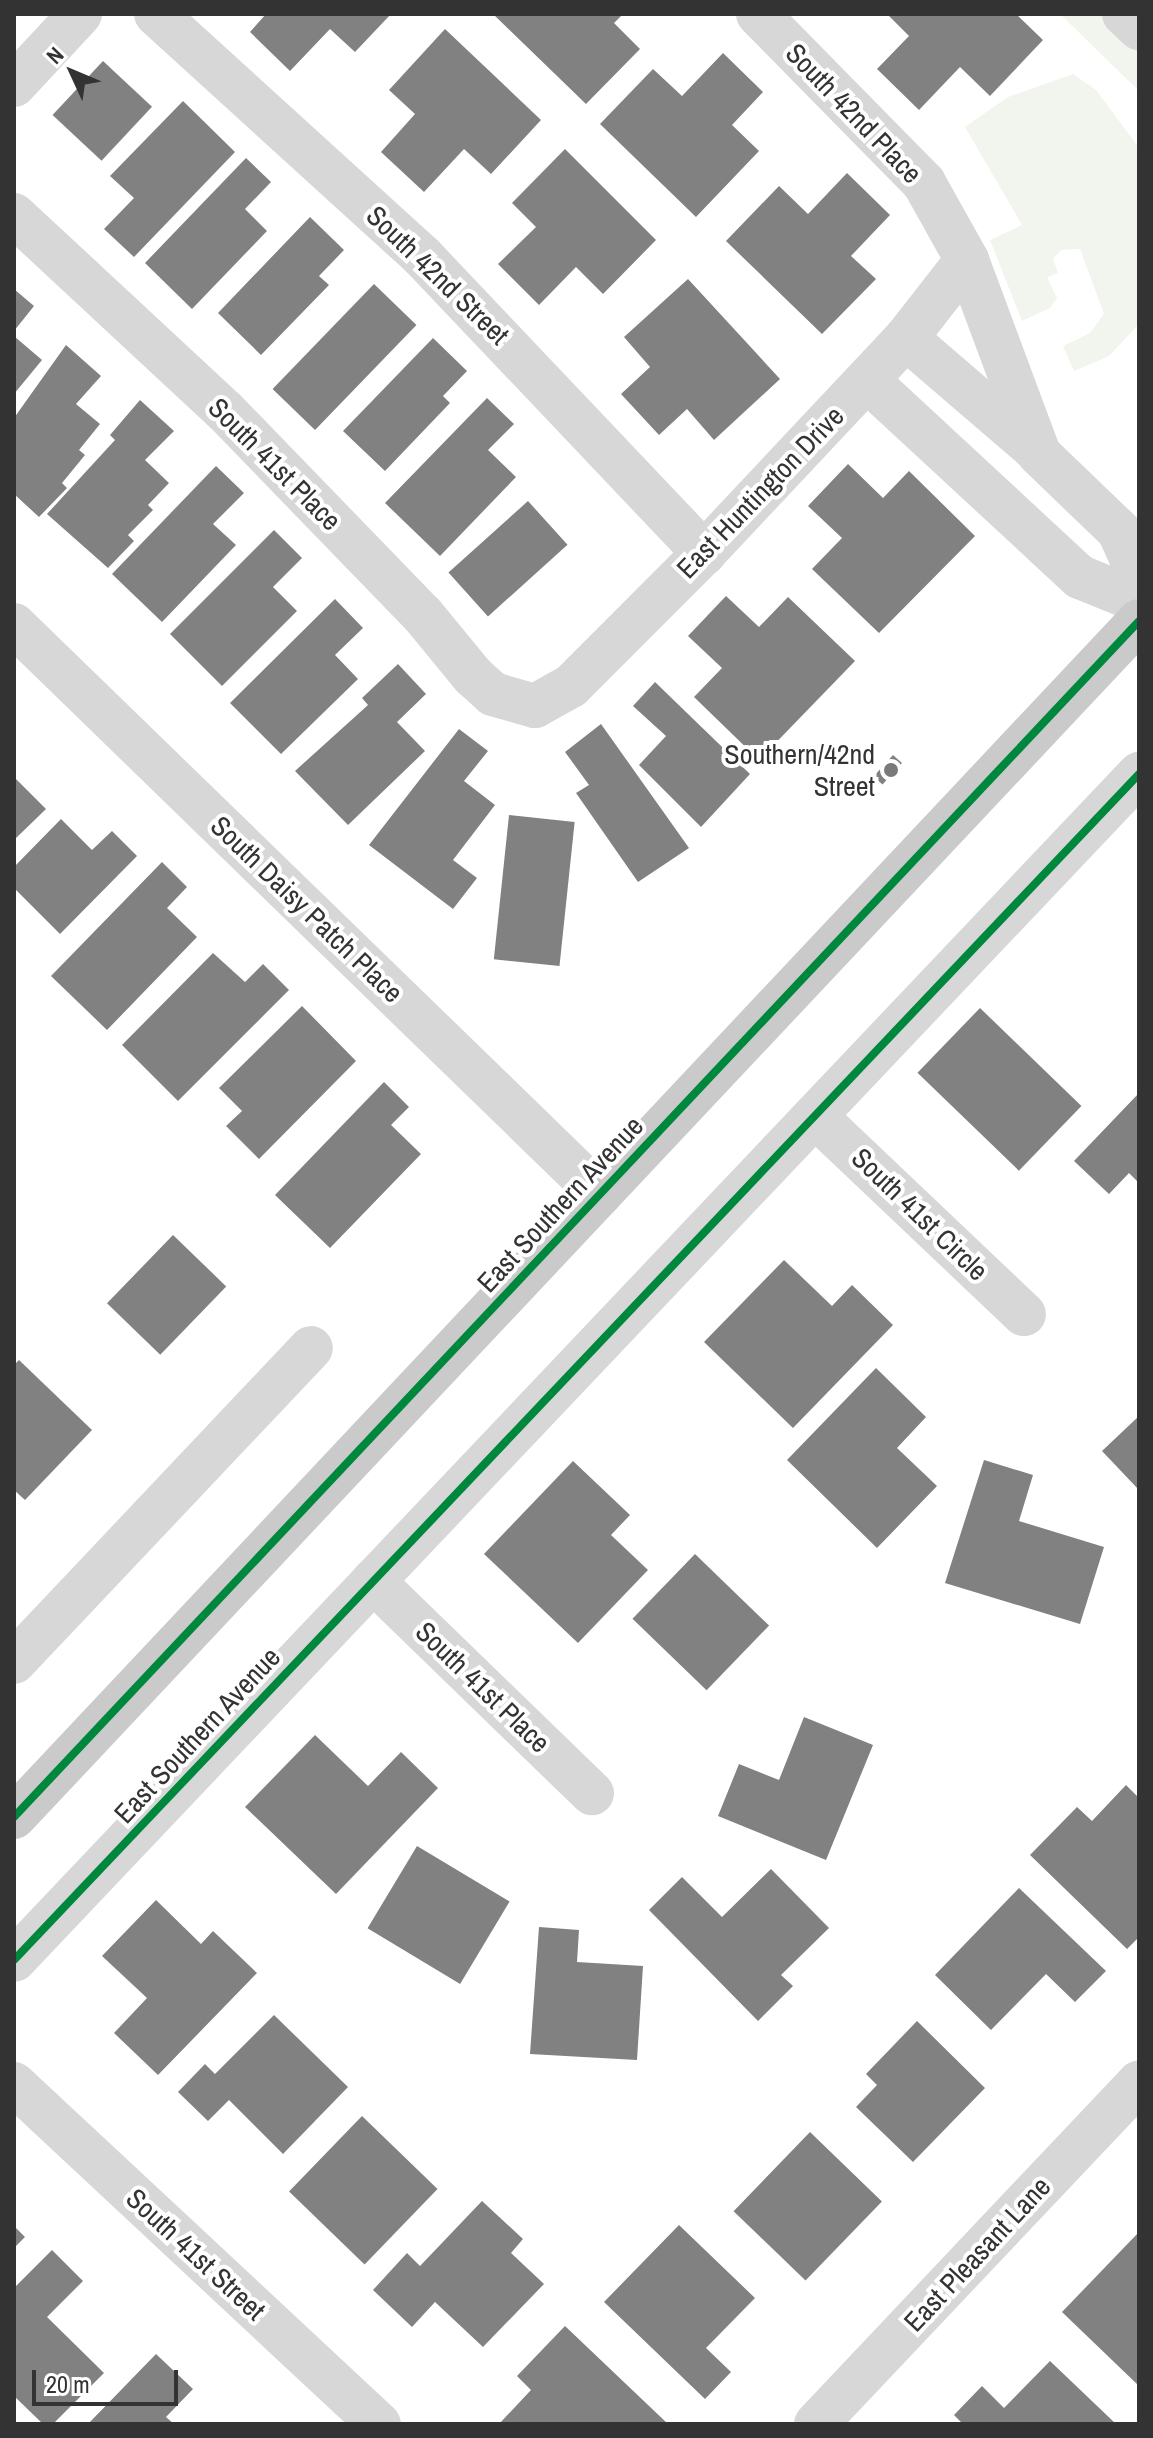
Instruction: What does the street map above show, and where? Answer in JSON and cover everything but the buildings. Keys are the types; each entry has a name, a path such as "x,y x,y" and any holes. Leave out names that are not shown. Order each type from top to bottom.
{"main road":[{"name":"East Southern Avenue","path":"14,1817 1139,621"}],"street":[{"path":"14,85 80,14"},
{"name":"South 42nd Street","path":"156,14 422,256 704,553"},
{"name":"South 42nd Place","path":"758,14 924,183 967,260"},
{"path":"1124,14 1139,28"},
{"name":"South 41st Place","path":"14,215 225,411 422,614 473,676 493,694 535,706"},
{"path":"967,260 1039,454"},
{"name":"East Huntington Drive","path":"535,706 571,686 704,553 906,338 967,260"},
{"path":"906,338 1039,454 1119,531 1139,576"},
{"path":"867,380 1080,577 1139,601"},
{"name":"South Daisy Patch Place","path":"14,625 600,1194"},
{"name":"East Southern Avenue","path":"14,1960 1139,774"},
{"name":"South 41st Circle","path":"815,1116 1024,1314"},
{"path":"14,1662 311,1348"},
{"name":"South 41st Place","path":"373,1581 592,1793"},
{"name":"East Pleasant Lane","path":"816,2424 1139,2083"},
{"name":"South 41st Street","path":"14,2084 379,2424"}],"shaded area":[{"path":"1060,14 1139,14 1139,91"},
{"path":"1073,74 1096,90 1139,148 1139,324 1109,356 1074,371 1063,346 1090,333 1104,314 1080,249 1061,250 1053,259 1058,273 1047,277 1057,298 1050,308 1022,321 990,240 1022,225 965,127 1008,97"}],"cycle path":[{"path":"14,1817 1139,621"},
{"path":"14,1960 1139,774"}],"place":[{"name":"Southern/42nd Street","path":"891,770"}]}
